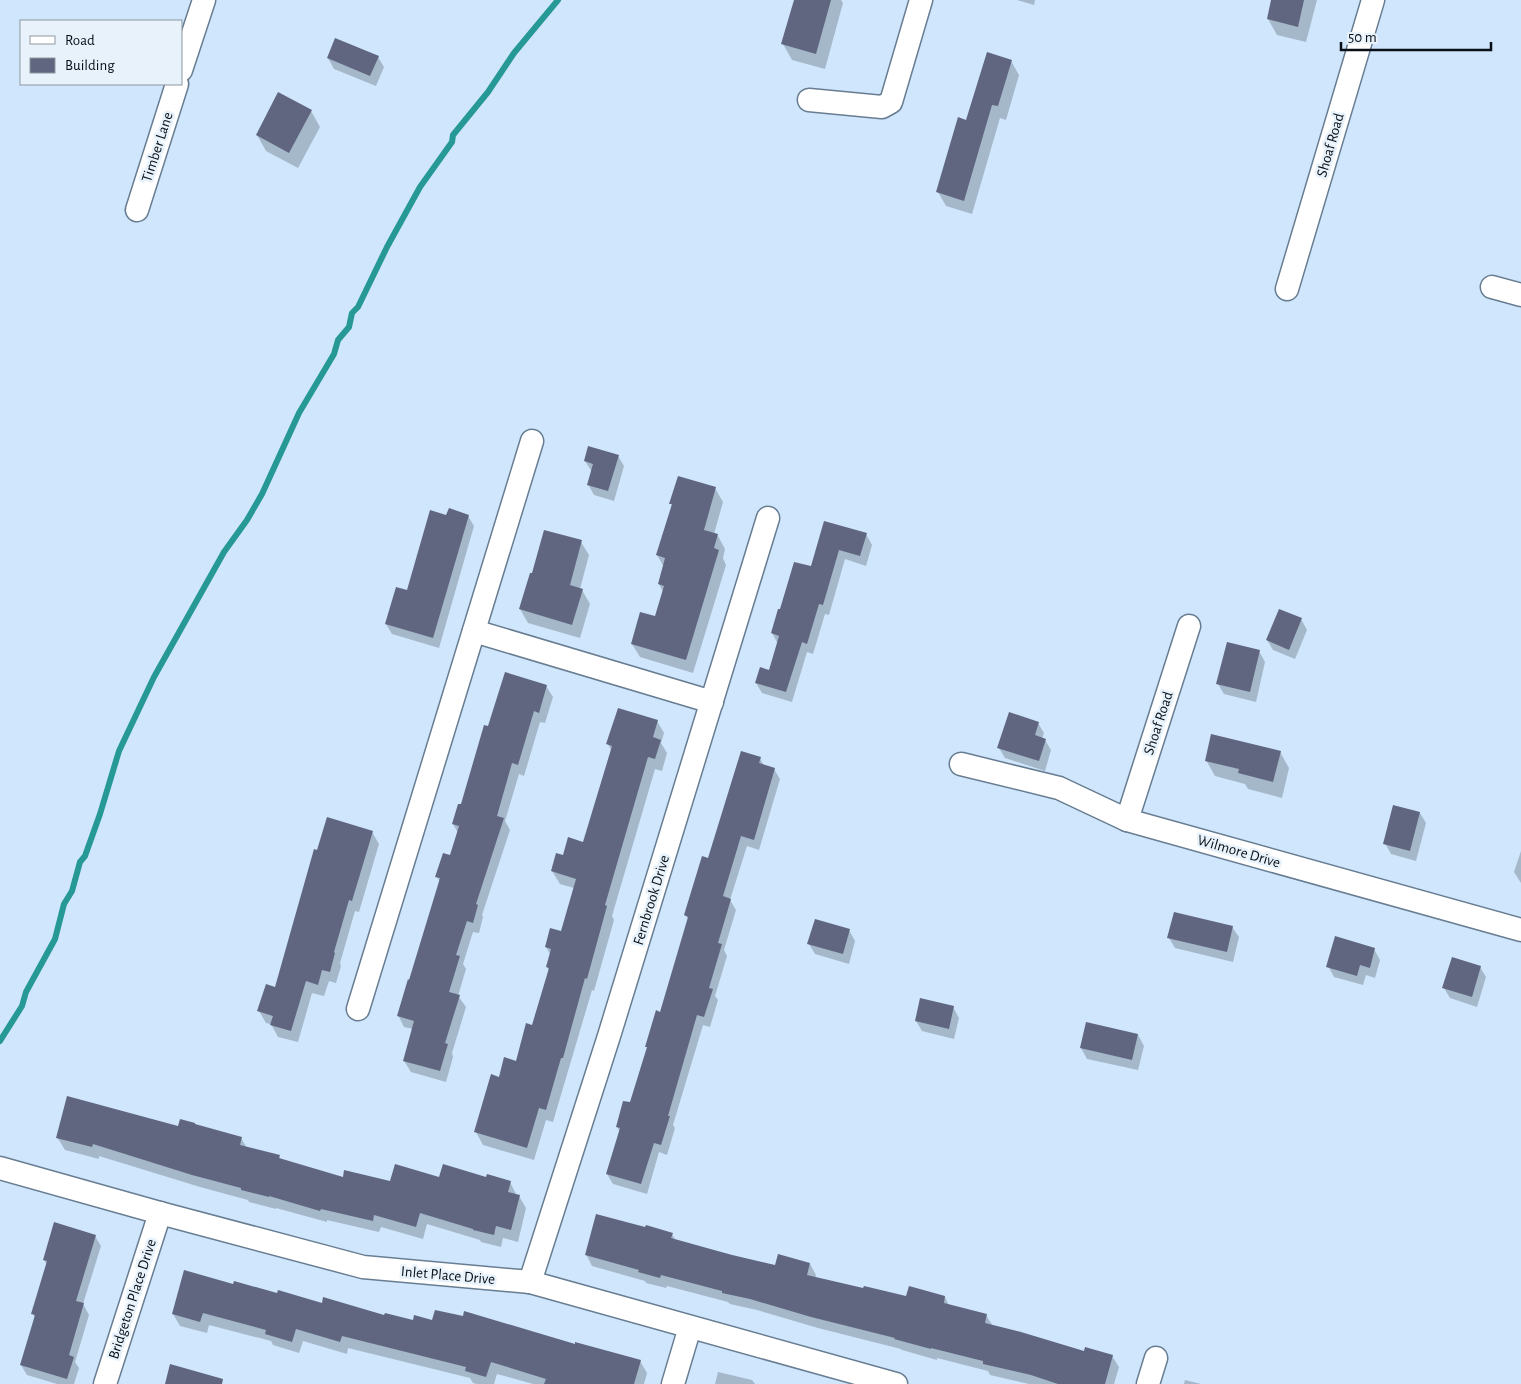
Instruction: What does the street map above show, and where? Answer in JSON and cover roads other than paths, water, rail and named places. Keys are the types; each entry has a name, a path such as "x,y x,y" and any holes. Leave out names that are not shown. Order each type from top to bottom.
{"street":[{"path":"182,67 204,0"},
{"path":"809,100 882,107 891,102 922,0"},
{"name":"Shoaf Road","path":"1287,289 1373,0"},
{"name":"Timber Lane","path":"137,210 177,85"},
{"path":"1492,287 1521,295"},
{"path":"358,1009 532,441"},
{"name":"Fernbrook Drive","path":"530,1282 609,1036 768,518"},
{"name":"Shoaf Road","path":"1127,820 1189,626"},
{"path":"474,631 712,702"},
{"name":"Wilmore Drive","path":"961,764 1059,788 1127,820 1521,930"},
{"name":"Inlet Place Drive","path":"0,1168 363,1267 530,1282 896,1384"},
{"name":"Bridgeton Place Drive","path":"105,1384 160,1213"},
{"path":"673,1384 690,1327"},
{"path":"1148,1384 1156,1358"}],"waterway":[{"path":"0,1041 22,1006 26,992 55,939 64,904 72,891 80,862 85,856 119,751 154,677 224,552 247,520 262,494 299,413 334,354 338,340 349,327 352,313 358,307 387,247 420,187 452,142 453,135 488,92 514,53 558,0"}]}
